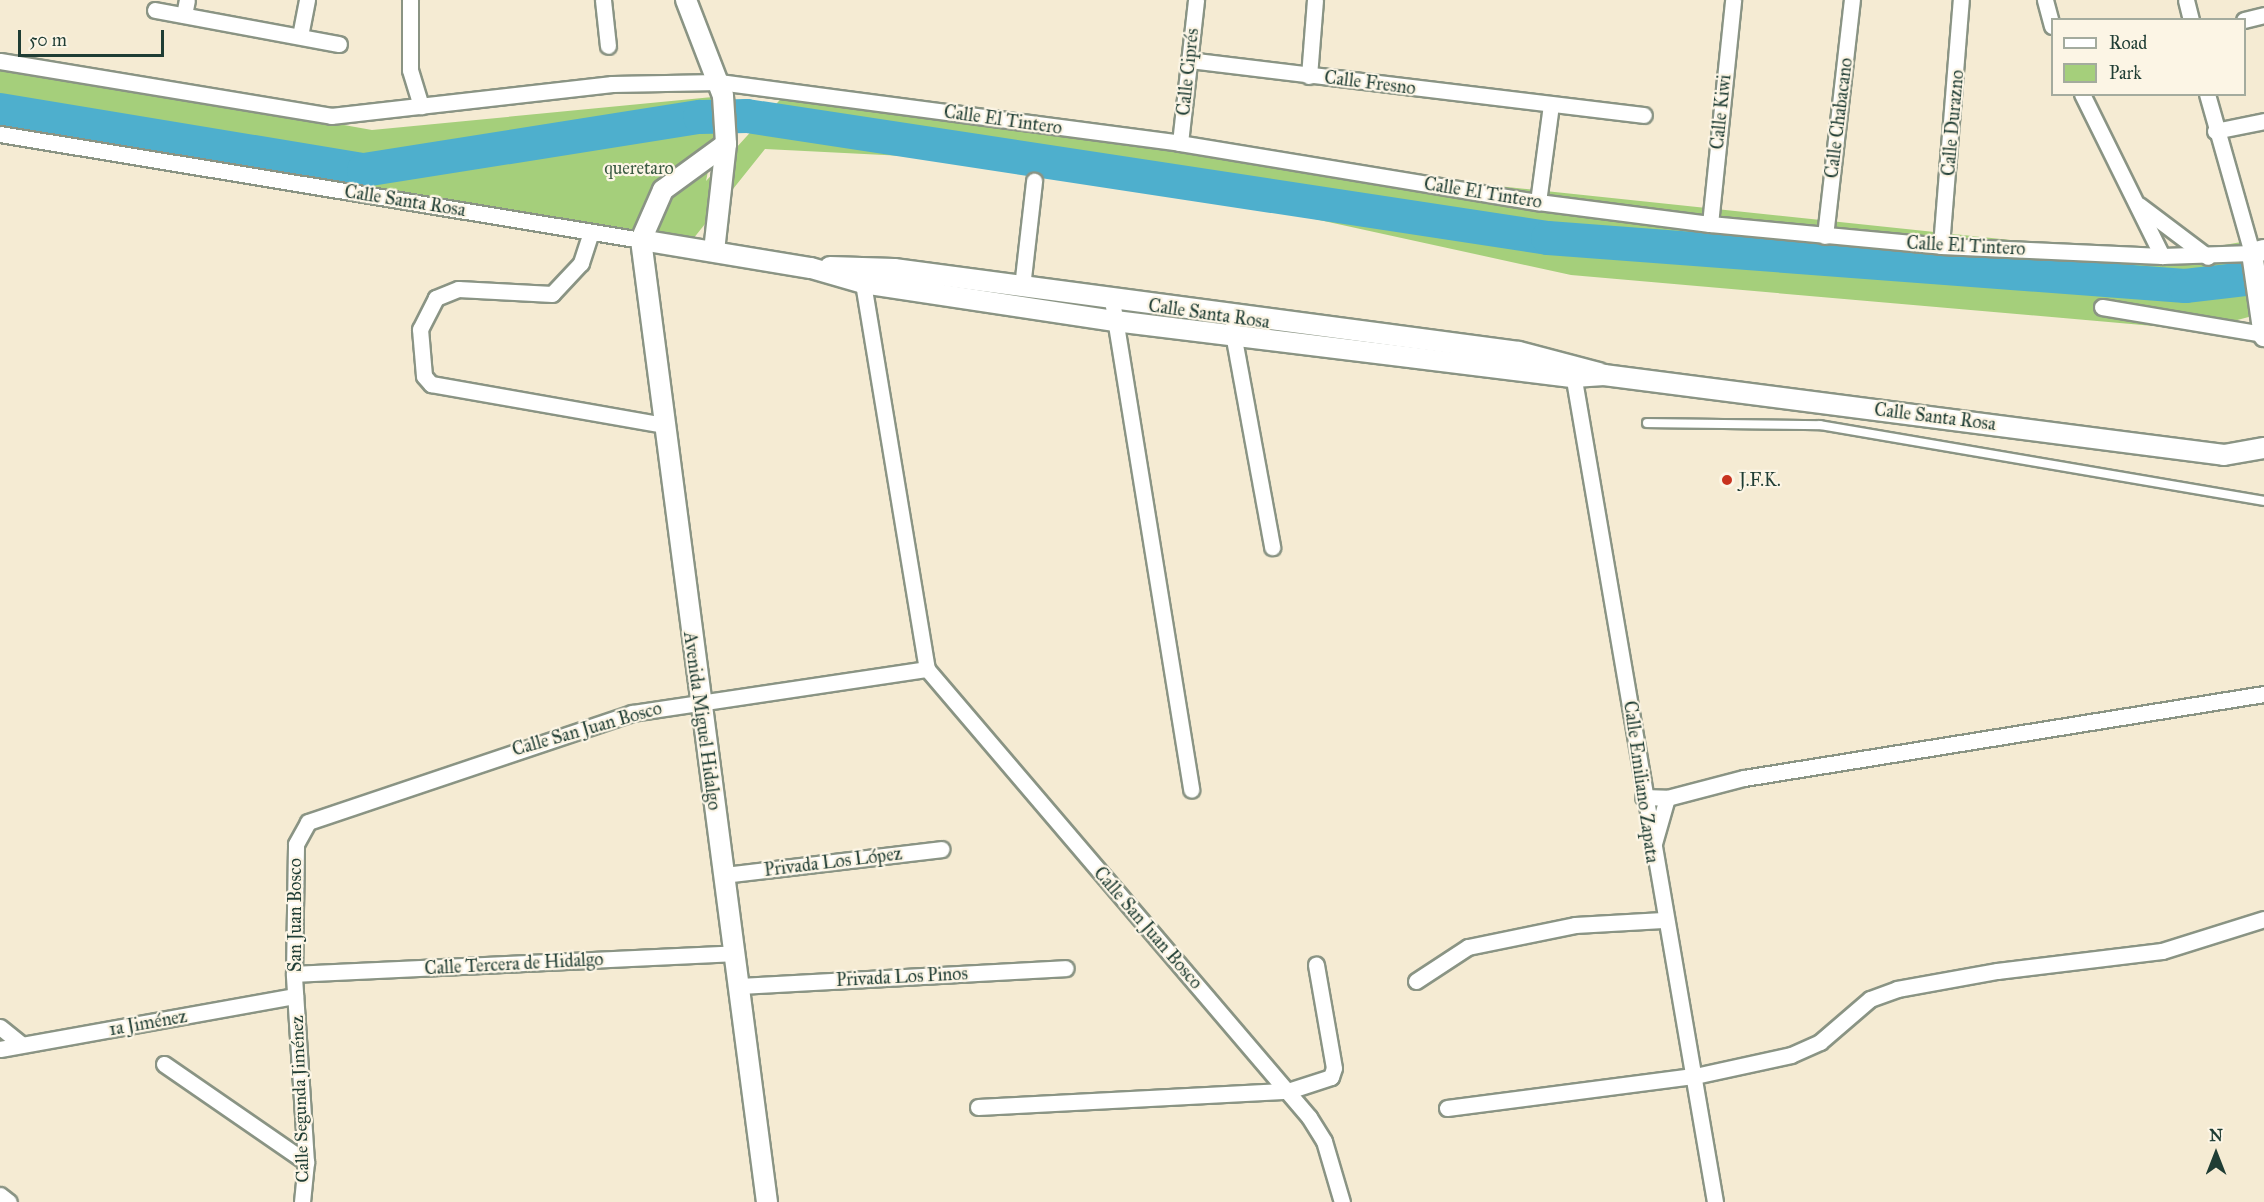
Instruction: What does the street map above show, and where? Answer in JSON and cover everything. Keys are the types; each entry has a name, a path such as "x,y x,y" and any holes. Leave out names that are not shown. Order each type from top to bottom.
{"street":[{"path":"300,36 307,0"},
{"path":"410,0 410,70 421,106"},
{"path":"603,0 608,46"},
{"path":"686,0 721,89 726,138 714,251"},
{"name":"Calle Ciprés","path":"1180,143 1196,0"},
{"path":"1308,76 1315,0"},
{"name":"Calle Kiwi","path":"1710,224 1733,0"},
{"name":"Calle Chabacano","path":"1825,236 1852,0"},
{"name":"Calle Durazno","path":"1941,246 1961,0"},
{"path":"2045,0 2051,22"},
{"path":"2186,0 2190,18"},
{"path":"156,10 185,8 339,44"},
{"path":"2246,20 2264,15"},
{"name":"Calle Fresno","path":"1189,60 1644,115"},
{"name":"Calle El Tintero","path":"0,61 331,116 612,84 721,89 1180,143 1538,202 1710,224 1941,246 2208,257 2258,251"},
{"path":"2083,96 2139,205 2162,256"},
{"path":"2102,307 2264,335 2258,251 2215,131 2207,96"},
{"path":"1538,202 1551,105"},
{"path":"2215,131 2264,121"},
{"name":"Calle Santa Rosa","path":"0,134 714,251 811,268 863,283 989,292 1022,287 1112,300 1231,326"},
{"path":"641,240 663,190 726,138"},
{"path":"1022,287 1034,181"},
{"path":"2139,205 2208,257"},
{"path":"591,232 581,263 552,294 458,289 436,298 420,329 424,376 431,384 663,425"},
{"name":"Avenida Miguel Hidalgo","path":"641,240 698,702 724,875 767,1202"},
{"name":"Calle Santa Rosa","path":"811,268 862,266 1115,321 1231,326 1482,356 1604,375 2224,455 2264,448"},
{"path":"863,283 927,669"},
{"path":"1112,300 1191,790"},
{"path":"1231,326 1272,547"},
{"name":"Calle Emiliano Zapata","path":"1572,369 1651,853 1695,1076 1715,1202"},
{"name":"Calle San Juan Bosco","path":"297,833 318,817 450,770 632,713 927,669 1288,1091 1324,1141 1342,1202"},
{"path":"1643,797 1667,798 1744,778 2264,694"},
{"path":"1651,853 1667,798"},
{"name":"San Juan Bosco","path":"295,996 297,833"},
{"name":"Privada Los López","path":"724,875 941,849"},
{"path":"1447,1108 1695,1076 1791,1055 1820,1042 1870,999 1897,990 1997,970 2162,951 2264,919"},
{"path":"1416,981 1468,947 1575,925 1663,920"},
{"name":"Calle Tercera de Hidalgo","path":"294,974 734,954"},
{"path":"978,1107 1288,1091 1334,1073 1316,965"},
{"name":"Privada Los Pinos","path":"738,986 1065,968"},
{"name":"1a Jiménez","path":"0,1049 295,996"},
{"name":"Calle Segunda Jiménez","path":"295,996 306,1162 302,1202"},
{"path":"0,1027 22,1045"},
{"path":"164,1064 306,1162"},
{"path":"0,1196 9,1202"}],"lane":[{"path":"1647,423 1820,425 2264,501"}],"green space":[{"name":"queretaro","path":"0,64 372,130 723,96 706,181 788,91 1328,168 2162,256 2264,238 2264,313 2199,330 1571,275 1063,164 765,149 693,239 449,208 0,134"}],"waterway":[{"path":"0,110 364,170 700,117 747,116 1548,238 2185,286 2264,277"}],"place":[{"name":"J.F.K.","path":"1727,480"}]}
